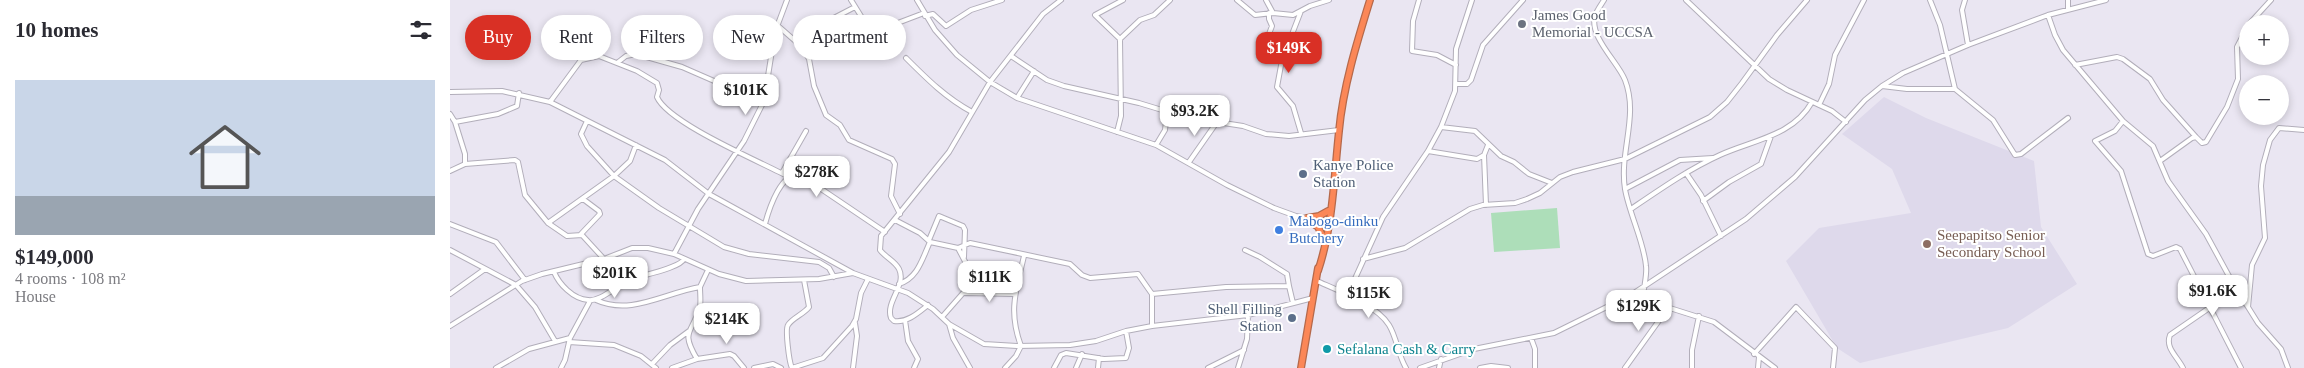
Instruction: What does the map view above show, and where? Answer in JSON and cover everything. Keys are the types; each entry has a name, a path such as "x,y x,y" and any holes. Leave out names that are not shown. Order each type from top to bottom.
{"highway":[{"path":"1318,271 1327,223 1345,95 1368,1"},
{"path":"1301,368 1338,150"},
{"path":"1308,219 1328,211"},
{"path":"1308,219 1318,227 1323,237"}],"street":[{"path":"781,15 787,0"},
{"path":"851,0 874,32 924,14 932,14 946,26 971,10 1002,0"},
{"path":"917,0 924,14 957,55 990,82 1017,98 1156,145 1227,185 1274,208 1296,216 1327,223"},
{"path":"928,305 905,320 894,321 890,315 901,275 898,266 880,250 882,236 948,152 990,82 1043,14 1060,0"},
{"path":"1117,132 1121,116 1120,39 1095,15 1123,0"},
{"path":"1120,39 1140,20 1154,16 1170,0"},
{"path":"1237,0 1255,15 1271,13 1290,16 1310,6 1329,0"},
{"path":"1266,0 1271,13 1269,19 1272,26 1269,34 1282,60"},
{"path":"1419,0 1413,21 1412,51 1437,56 1456,66"},
{"path":"1348,294 1387,211 1428,151 1441,127 1456,84 1456,49 1472,0"},
{"path":"1456,84 1467,84 1472,80 1481,48 1523,0"},
{"path":"1604,0 1594,22 1597,36 1619,68 1626,82 1630,121 1625,159 1625,189 1646,266 1644,289"},
{"path":"1819,105 1829,84 1835,55 1864,0"},
{"path":"1930,0 1940,25 1955,89 1993,120 2012,152 2018,155 2068,118"},
{"path":"1965,0 1962,10 1968,45"},
{"path":"2068,0 2068,9"},
{"path":"1420,368 1441,359 1474,349 1554,333 1631,296 1746,219 1795,177 1866,100 1882,86 1903,73 2048,14 2106,0"},
{"path":"2257,15 2271,0"},
{"path":"1690,1 1776,84 1819,105 1846,122"},
{"path":"1363,260 1405,248 1465,212 1486,205 1506,204 1527,199 1574,172 1625,159 1712,116 1727,102 1756,66 1804,1"},
{"path":"840,15 856,7"},
{"path":"1301,11 1282,60 1277,87 1293,106 1301,133"},
{"path":"2048,14 2058,42 2075,65 2123,120 2153,146 2168,181 2206,234 2258,323 2281,349 2288,368"},
{"path":"783,30 793,38"},
{"path":"2075,65 2117,57 2123,59 2150,79 2163,100 2203,143 2208,141 2227,107 2238,79 2237,47 2239,43"},
{"path":"617,63 626,56 636,54 682,66 721,84 766,89"},
{"path":"550,102 581,60 599,56 637,71 657,83 659,87 658,100 666,110 696,130 789,176"},
{"path":"1011,56 1047,80 1064,86 1120,98 1167,113 1243,126 1266,134 1289,136 1301,133 1339,130"},
{"path":"906,58 937,88 953,101 972,112"},
{"path":"674,254 698,209 710,194 738,150 764,101 771,60"},
{"path":"809,60 814,86 826,115 840,125 850,140 878,152 895,164 891,196 900,214"},
{"path":"1017,98 1034,71"},
{"path":"1882,86 1907,89 1955,89"},
{"path":"450,92 481,90 519,93 550,102 673,165 710,194 853,273 868,279 898,286 928,305 949,324 984,344 1021,346 1070,345 1096,342 1126,331 1152,326 1248,316 1314,297"},
{"path":"455,122 504,112 516,106 519,93"},
{"path":"1631,209 1714,158 1771,136 1797,121 1812,102"},
{"path":"1156,145 1165,130 1167,113"},
{"path":"450,114 455,122 466,164"},
{"path":"587,120 581,134 582,139 614,176 659,208 730,250 818,262 829,268 834,277"},
{"path":"2123,120 2115,131 2097,139 2096,142 2120,171 2138,219 2148,254 2154,256 2176,247 2179,248 2241,368"},
{"path":"1189,162 1217,122"},
{"path":"1441,127 1471,130 1478,133 1501,156 1514,162 1530,174 1552,183"},
{"path":"2248,307 2253,260 2265,236 2261,178 2267,150 2274,133 2279,128 2304,130"},
{"path":"782,173 806,131"},
{"path":"1703,200 1729,182 1761,164 1771,136"},
{"path":"2160,161 2196,137"},
{"path":"548,223 614,176 630,161 636,145"},
{"path":"1486,205 1484,155 1488,145"},
{"path":"1428,151 1477,159 1484,155"},
{"path":"1625,189 1680,160 1714,158"},
{"path":"450,171 466,164 515,160 518,162 525,195 548,223 567,236 581,234 600,214 599,210 583,199"},
{"path":"764,224 768,211 784,181 794,174 802,176 885,232"},
{"path":"1686,174 1703,200 1722,236"},
{"path":"898,286 908,280 919,268 939,216 963,226 965,230 964,259"},
{"path":"895,220 920,233 930,241 958,248 970,244 1070,264 1082,275 1090,278 1138,274 1152,294 1152,326"},
{"path":"450,224 496,242 525,280"},
{"path":"581,234 604,259"},
{"path":"450,326 525,280 604,259 632,248 648,248 674,254 708,270 755,282 804,280 853,273"},
{"path":"942,317 964,294 972,280 958,248"},
{"path":"450,250 516,285 535,307 555,341"},
{"path":"1245,250 1287,274 1293,303"},
{"path":"1005,368 1016,356 1021,346 1014,327 1015,294 1024,256"},
{"path":"554,272 561,284 574,295 590,301 596,300 618,285 678,266 684,259"},
{"path":"450,294 485,269"},
{"path":"697,359 687,341 689,331 700,307 700,287 708,270"},
{"path":"853,368 857,336 854,323 861,293 868,279"},
{"path":"804,280 809,308 787,326 788,354 792,368 818,364 854,323"},
{"path":"1317,281 1348,294 1387,322 1406,368"},
{"path":"1152,294 1226,288 1289,286"},
{"path":"596,300 610,305 629,306 700,287"},
{"path":"2183,368 2180,360 2167,342 2170,334 2210,308 2249,290"},
{"path":"964,294 1015,294"},
{"path":"1631,296 1714,322 1775,368"},
{"path":"560,368 565,360 570,340 590,301"},
{"path":"1754,354 1796,307 1836,348 1833,368"},
{"path":"1625,368 1668,308"},
{"path":"1238,368 1244,350 1248,316"},
{"path":"1692,368 1692,350 1699,316"},
{"path":"905,320 908,341 918,359 914,368"},
{"path":"949,324 953,338 970,368"},
{"path":"652,364 670,345 689,331"},
{"path":"1054,368 1063,354 1082,354 1099,358 1126,358 1129,348 1126,331"},
{"path":"1531,338 1535,349 1535,368"},
{"path":"496,368 529,349 555,341 570,340 614,344 641,356 656,368"},
{"path":"1208,368 1220,364 1244,350"},
{"path":"672,368 697,359 730,354 744,368"},
{"path":"1076,368 1082,354"},
{"path":"1758,357 1758,368"},
{"path":"1098,368 1099,358"},
{"path":"1439,368 1441,359"},
{"path":"754,368 773,364 781,368"},
{"path":"1216,364 1224,368"},
{"path":"1480,368 1491,366 1508,368"}],"shaded area":[{"name":"Seepapitso Senior Secondary School","path":"1884,97 1926,118 2034,161 2041,227 2077,284 2008,328 1860,363 1837,348 1786,261 1819,228 1911,213 1892,169 1842,134"}],"green space":[{"path":"1557,208 1560,248 1494,252 1491,213"}],"place":[{"name":"James Good Memorial - UCCSA","path":"1522,24"},
{"name":"Kanye Police Station","path":"1303,174"},
{"name":"Mabogo-dinku Butchery","path":"1279,230"},
{"name":"Seepapitso Senior Secondary School","path":"1927,244"},
{"name":"Shell Filling Station","path":"1292,318"},
{"name":"Sefalana Cash & Carry","path":"1327,349"}]}
